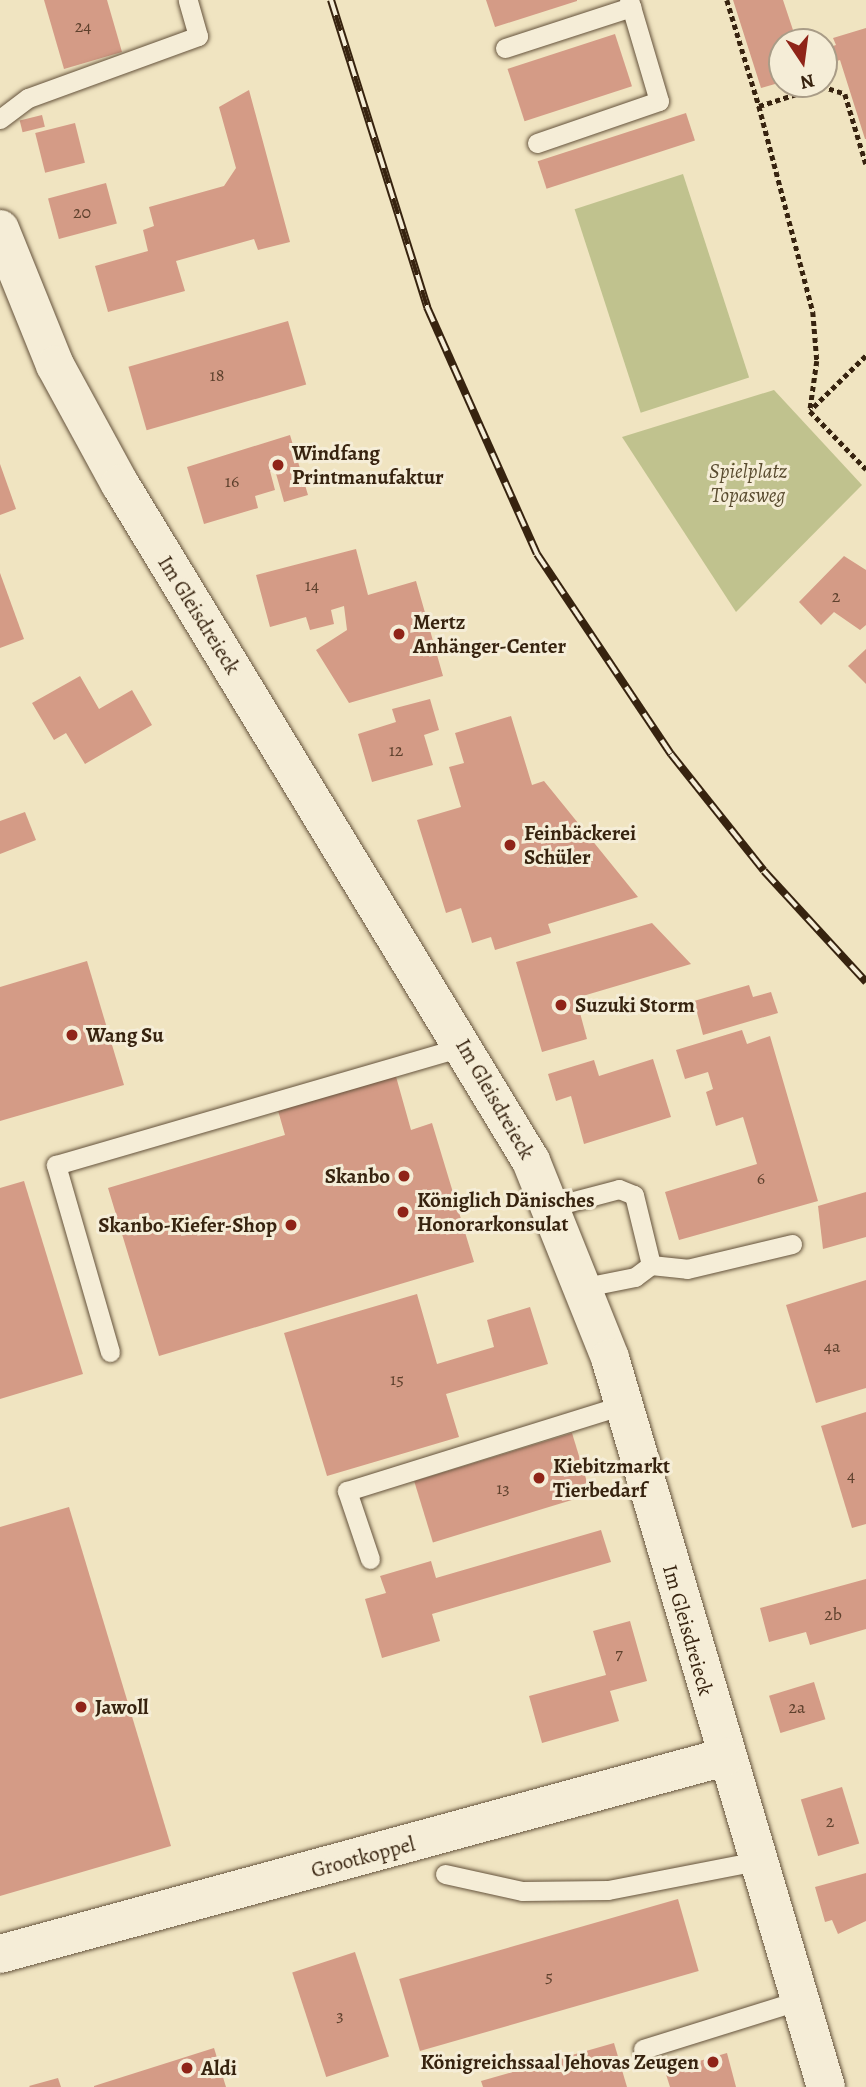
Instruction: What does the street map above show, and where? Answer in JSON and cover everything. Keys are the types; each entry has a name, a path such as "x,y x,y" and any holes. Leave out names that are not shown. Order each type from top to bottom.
{"street":[{"name":"Im Gleisdreieck","path":"0,229 54,365 120,484 465,1046 551,1207 585,1287 623,1405 725,1757 826,2087"},
{"name":"Grootkoppel","path":"0,1954 725,1757"}],"lane":[{"path":"0,119 28,98 198,36 188,0"},
{"path":"505,48 630,4 659,102 537,143"},
{"path":"110,1352 56,1165 465,1046"},
{"path":"551,1207 619,1189 634,1195 651,1265"},
{"path":"585,1287 635,1277 651,1265 687,1269 792,1244"},
{"path":"370,1559 347,1491 623,1405"},
{"path":"445,1874 522,1891 608,1890 757,1861"},
{"path":"643,2049 800,2000"}],"path":[{"path":"727,0 759,106 813,312 817,361 810,411"},
{"path":"759,106 821,86 845,93 866,164"},
{"path":"810,411 866,356"},
{"path":"810,411 866,469"}],"green space":[{"path":"683,174 749,378 641,413 575,209"},
{"name":"Spielplatz Topasweg","path":"774,390 862,485 736,612 622,437"}],"building":[{"path":"44,0 107,0 122,52 64,69"},
{"path":"486,0 577,0 577,1 495,27"},
{"path":"733,0 783,0 792,28 768,28 768,86 761,88"},
{"path":"866,28 866,139 838,61 838,36"},
{"path":"615,34 632,86 525,121 508,69"},
{"path":"249,90 290,242 258,250 254,239 176,261 185,291 108,312 95,266 148,251 143,230 154,226 149,207 224,186 236,168 219,107"},
{"path":"686,113 695,141 547,189 538,161"},
{"path":"42,115 45,127 23,132 20,121"},
{"path":"75,123 85,163 45,173 35,133"},
{"path":"106,183 117,224 59,239 48,199"},
{"path":"288,321 306,384 147,430 128,367"},
{"path":"290,435 308,495 284,502 275,470 270,471 275,490 255,496 258,508 204,524 187,467"},
{"path":"0,464 16,509 0,515"},
{"path":"356,549 368,595 416,581 443,676 349,703 316,650 347,630 344,606 331,610 334,624 310,630 306,617 270,627 256,575"},
{"path":"844,556 866,570 866,625 860,630 834,612 821,625 799,602"},
{"path":"0,573 24,639 0,648"},
{"path":"866,649 866,684 848,666"},
{"path":"80,676 99,709 132,690 152,725 85,764 66,733 54,740 32,703"},
{"path":"430,699 439,730 424,735 433,765 372,782 358,734 396,722 392,709"},
{"name":"Feinbäckerei Schüler","path":"511,716 532,785 544,781 638,897 548,924 551,933 495,950 491,937 472,943 461,908 446,913 417,820 461,807 449,767 464,763 455,733"},
{"path":"25,812 36,840 0,854 0,821"},
{"path":"652,923 691,964 576,998 587,1039 542,1052 516,962"},
{"path":"87,961 124,1085 0,1121 0,987"},
{"path":"749,985 753,997 771,992 778,1013 703,1035 694,1001"},
{"path":"742,1030 747,1044 770,1036 818,1201 679,1240 665,1192 757,1164 743,1117 716,1126 706,1092 713,1089 708,1072 685,1079 676,1050"},
{"path":"653,1059 671,1117 584,1144 571,1096 556,1101 548,1074 594,1060 599,1076"},
{"name":"Skanbo-Kiefer-Shop","path":"395,1073 411,1130 432,1123 474,1262 159,1356 108,1188 285,1135 277,1107"},
{"path":"24,1181 83,1374 0,1399 0,1188"},
{"path":"866,1192 866,1237 823,1249 818,1206"},
{"path":"866,1280 866,1388 816,1403 786,1305"},
{"path":"417,1294 437,1364 494,1347 487,1320 530,1307 548,1364 446,1394 459,1437 327,1476 284,1333"},
{"path":"866,1412 866,1524 852,1528 821,1426"},
{"path":"572,1433 591,1494 433,1542 414,1481"},
{"path":"69,1507 171,1846 0,1896 0,1527"},
{"path":"601,1530 611,1562 432,1614 440,1641 382,1658 365,1599 386,1593 380,1576 431,1561 436,1578"},
{"path":"866,1579 866,1629 810,1645 806,1632 769,1642 760,1608"},
{"path":"630,1621 647,1681 610,1691 619,1721 542,1743 529,1696 606,1675 593,1631"},
{"path":"814,1682 825,1719 780,1733 769,1696"},
{"path":"842,1787 859,1843 818,1856 801,1800"},
{"path":"866,1873 866,1921 838,1934 832,1920 825,1922 815,1887"},
{"path":"678,1899 699,1971 420,2051 399,1979"},
{"path":"355,1952 389,2057 326,2077 292,1972"},
{"path":"614,2043 627,2087 483,2087 481,2081"},
{"name":"Aldi","path":"214,2048 226,2087 94,2087 94,2086"},
{"name":"Königreichssaal Jehovas Zeugen","path":"727,2053 736,2087 670,2087 665,2071"},
{"path":"58,2078 61,2087 29,2086"}],"railway":[{"path":"331,0 427,307 537,554 671,754 764,871 866,982"}],"place":[{"name":"Windfang Printmanufaktur","path":"278,465"},
{"name":"Mertz Anhänger-Center","path":"399,634"},
{"name":"Feinbäckerei Schüler","path":"510,845"},
{"name":"Suzuki Storm","path":"561,1005"},
{"name":"Wang Su","path":"72,1035"},
{"name":"Skanbo","path":"404,1176"},
{"name":"Königlich Dänisches Honorarkonsulat","path":"403,1212"},
{"name":"Skanbo-Kiefer-Shop","path":"291,1225"},
{"name":"Kiebitzmarkt Tierbedarf","path":"539,1478"},
{"name":"Jawoll","path":"81,1707"},
{"name":"Königreichssaal Jehovas Zeugen","path":"713,2062"},
{"name":"Aldi","path":"187,2068"}]}
